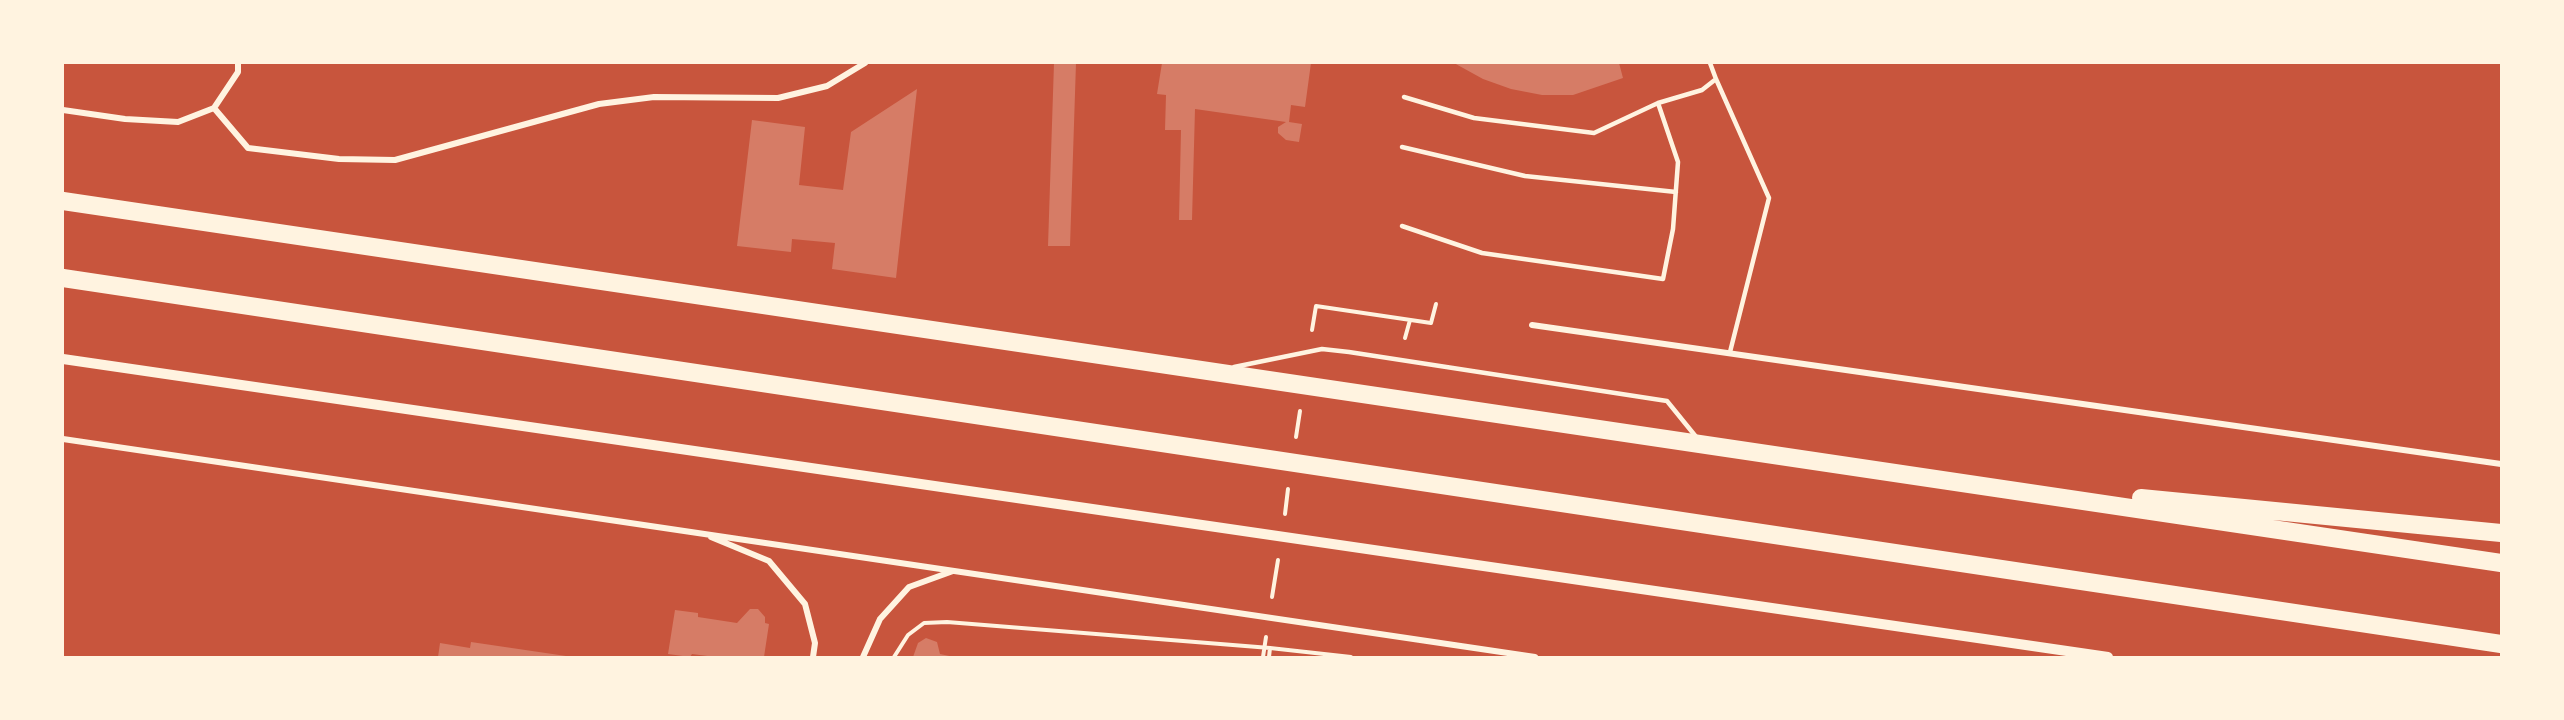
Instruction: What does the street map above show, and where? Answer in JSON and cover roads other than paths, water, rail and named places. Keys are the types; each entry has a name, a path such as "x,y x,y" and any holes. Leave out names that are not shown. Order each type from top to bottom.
{"highway":[{"path":"63,201 2501,563"},
{"path":"63,278 2501,644"},
{"path":"1924,477 2501,533"}],"street":[{"path":"63,110 125,119 178,122 214,108 238,72 238,63"},
{"path":"214,108 248,148 339,159 395,160 599,104 654,96 778,98 827,86 865,63"},
{"path":"1532,325 2501,464"},
{"path":"63,359 2108,657"},
{"path":"63,439 1535,657"},
{"path":"702,533 769,561 805,604 815,643 813,657"},
{"path":"863,657 880,619 909,587 954,571"}],"lane":[{"path":"1710,63 1769,198 1730,352"},
{"path":"1404,96 1474,118 1594,133 1658,103 1702,90 1716,79"},
{"path":"1402,226 1482,254 1663,279 1672,229 1678,162 1658,103"},
{"path":"1402,147 1525,176 1676,192"},
{"path":"1212,372 1322,349 1349,352 1666,401 1702,445"}]}
